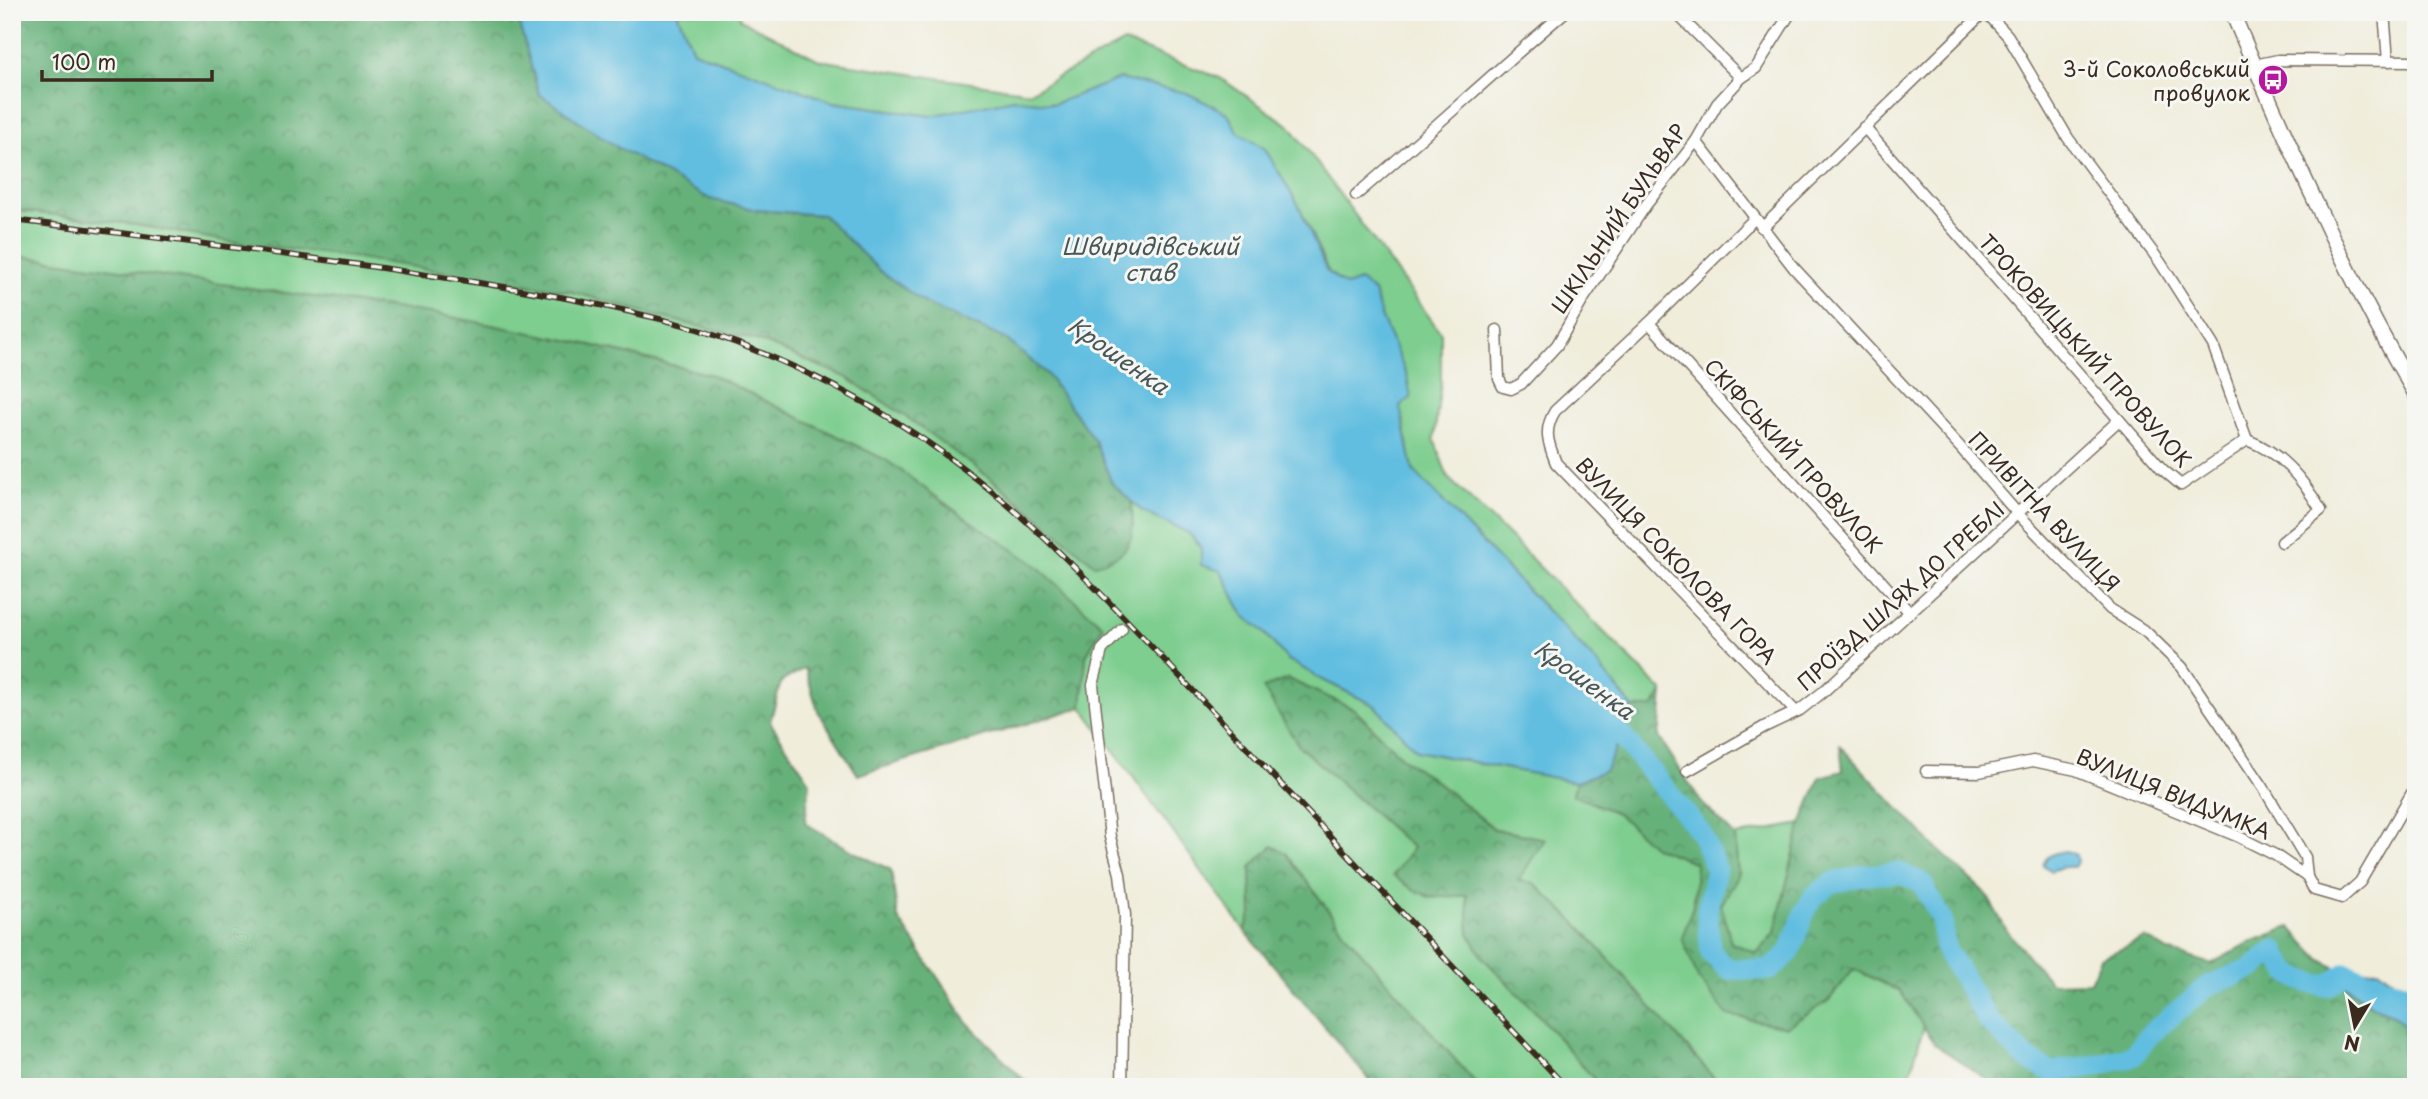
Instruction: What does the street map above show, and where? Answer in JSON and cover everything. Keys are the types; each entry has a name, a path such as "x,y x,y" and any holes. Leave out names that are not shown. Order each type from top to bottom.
{"street":[{"path":"1356,195 1565,12"},
{"path":"1675,12 1741,78"},
{"name":"ШКІЛЬНИЙ БУЛЬВАР","path":"1497,330 1499,379 1503,387 1511,389 1521,384 1557,345 1584,298 1646,205 1696,141 1717,104 1741,78 1756,68 1791,12"},
{"path":"1985,12 2008,36 2068,138 2160,262 2213,345 2247,440 2264,448 2295,471 2321,510 2282,542"},
{"name":"ВУЛИЦЯ СОКОЛОВА ГОРА","path":"1796,712 1556,463 1551,451 1548,423 1555,411 1573,393 1864,127 1985,12"},
{"path":"2232,12 2340,258 2416,395"},
{"path":"2384,12 2388,61"},
{"path":"2254,65 2278,61 2416,61"},
{"name":"ТРОКОВИЦЬКИЙ ПРОВУЛОК","path":"1864,127 2162,469 2181,485 2247,440"},
{"name":"ПРИВІТНА ВУЛИЦЯ","path":"1696,141 1794,268 1960,447 2018,514 2110,609 2146,632 2182,667 2263,787 2305,857 2307,877"},
{"name":"СКІФСЬКИЙ ПРОВУЛОК","path":"1649,323 1910,613"},
{"name":"ПРОЇЗД ШЛЯХ ДО ГРЕБЛІ","path":"1688,771 1764,727 1796,712 1824,692 2119,420"},
{"path":"1122,629 1102,650 1093,685 1110,837 1120,874 1125,915 1122,1087"},
{"name":"ВУЛИЦЯ ВИДУМКА","path":"1926,771 1979,772 2033,761 2076,770 2237,835 2275,855 2307,877 2314,890 2342,898 2360,882 2416,786"}],"green space":[{"path":"12,12 516,12 539,94 614,145 710,199 757,210 823,215 880,271 926,304 1006,339 1046,373 1095,441 1112,483 1131,500 1133,524 1129,543 1117,556 1094,564 1001,486 905,416 846,377 757,340 573,292 338,255 244,244 125,223 12,210"},
{"path":"677,12 739,12 740,19 819,60 1030,92 1124,42 1220,78 1290,126 1441,333 1441,382 1434,439 1448,478 1663,692 1653,708 1633,708 1596,662 1413,470 1374,292 1346,286 1328,271 1299,206 1265,149 1238,132 1227,113 1119,79 1054,104 1014,99 931,116 833,102 693,51"},
{"path":"12,210 125,223 244,244 338,255 573,292 757,340 846,377 958,452 1048,527 1133,525 1131,500 1143,512 1189,533 1221,571 1244,616 1261,629 1287,659 1374,705 1417,751 1576,782 1573,795 1617,813 1654,847 1696,863 1694,903 1682,939 1828,1001 1854,969 1900,991 1924,1026 1906,1087 1722,1087 1580,927 1534,883 1517,881 1544,839 1495,829 1401,757 1354,709 1288,679 1345,786 1413,848 1393,876 1430,898 1467,895 1469,933 1482,957 1534,1010 1601,1087 1479,1087 1348,937 1286,853 1251,867 1252,912 1245,931 1082,707 1086,655 1102,626 886,460 712,375 586,344 436,314 12,255"},
{"path":"12,255 436,314 586,344 712,375 886,460 1036,565 1103,626 1086,655 1082,707 858,775 818,711 805,668 781,682 770,722 810,782 805,823 891,870 898,918 968,1023 1031,1087 12,1087 12,682 19,669 21,650 12,632"},
{"path":"12,632 19,644 21,656 19,669 12,682"},
{"path":"1288,679 1354,709 1401,757 1494,829 1545,839 1518,881 1534,883 1580,927 1722,1087 1601,1087 1534,1010 1482,957 1469,933 1467,895 1427,895 1393,875 1413,848 1299,746 1263,688"},
{"path":"1663,692 1659,737 1701,802 1735,836 1738,876 1721,905 1731,943 1757,953 1775,932 1801,824 1820,777 1843,771 1840,746 1931,843 1986,894 2007,931 2051,983 2090,982 2101,958 2145,938 2168,951 2211,964 2251,942 2290,927 2321,960 2346,973 2344,984 2353,993 2392,1015 2405,1026 2402,1055 2416,1068 2416,1087 1997,1087 1935,1044 1900,991 1854,969 1828,1001 1786,1027 1727,1015 1698,978 1682,938 1694,903 1696,863 1654,847 1617,813 1573,795 1576,782 1606,770 1633,708 1653,707"},
{"path":"1801,824 1775,932 1757,953 1731,943 1721,905 1738,876 1735,836"},
{"path":"1272,846 1286,853 1348,937 1479,1087 1375,1087 1245,931 1252,912 1251,867"}],"water":[{"name":"Швиридівський став","path":"516,12 677,12 693,51 833,102 931,116 1014,99 1054,104 1119,79 1187,93 1227,113 1238,132 1265,149 1299,206 1327,271 1346,286 1360,281 1374,292 1381,316 1407,376 1411,398 1400,406 1413,470 1596,662 1633,708 1606,770 1576,782 1417,751 1374,705 1287,659 1261,629 1244,616 1221,571 1201,565 1201,547 1189,533 1143,512 1112,483 1095,441 1046,373 1006,339 926,304 880,271 823,215 757,210 710,199 614,145 539,94"},
{"path":"2066,851 2076,855 2077,862 2074,867 2051,871 2043,865 2052,855"},
{"path":"2379,969 2402,987 2416,987 2416,1068 2402,1055 2405,1026 2391,1013 2372,1006 2344,984 2346,973"}],"waterway":[{"name":"Крошенка","path":"1598,719 1621,735 1701,833 1716,869 1707,912 1711,953 1728,969 1770,970 1790,952 1804,913 1814,896 1832,883 1866,875 1900,873 1922,883 1942,919 1945,948 1988,1020 2025,1057 2050,1072 2093,1066 2133,1056 2150,1034 2209,985 2254,968 2275,950 2289,972 2301,980 2327,986 2346,973 2376,986 2416,996"}],"railway":[{"path":"12,220 375,267 599,305 685,326 731,341 785,363 865,403 946,455 1004,501 1059,552 1137,631 1566,1087"}],"place":[{"name":"3-й Соколовський провулок","path":"2273,80"}]}
